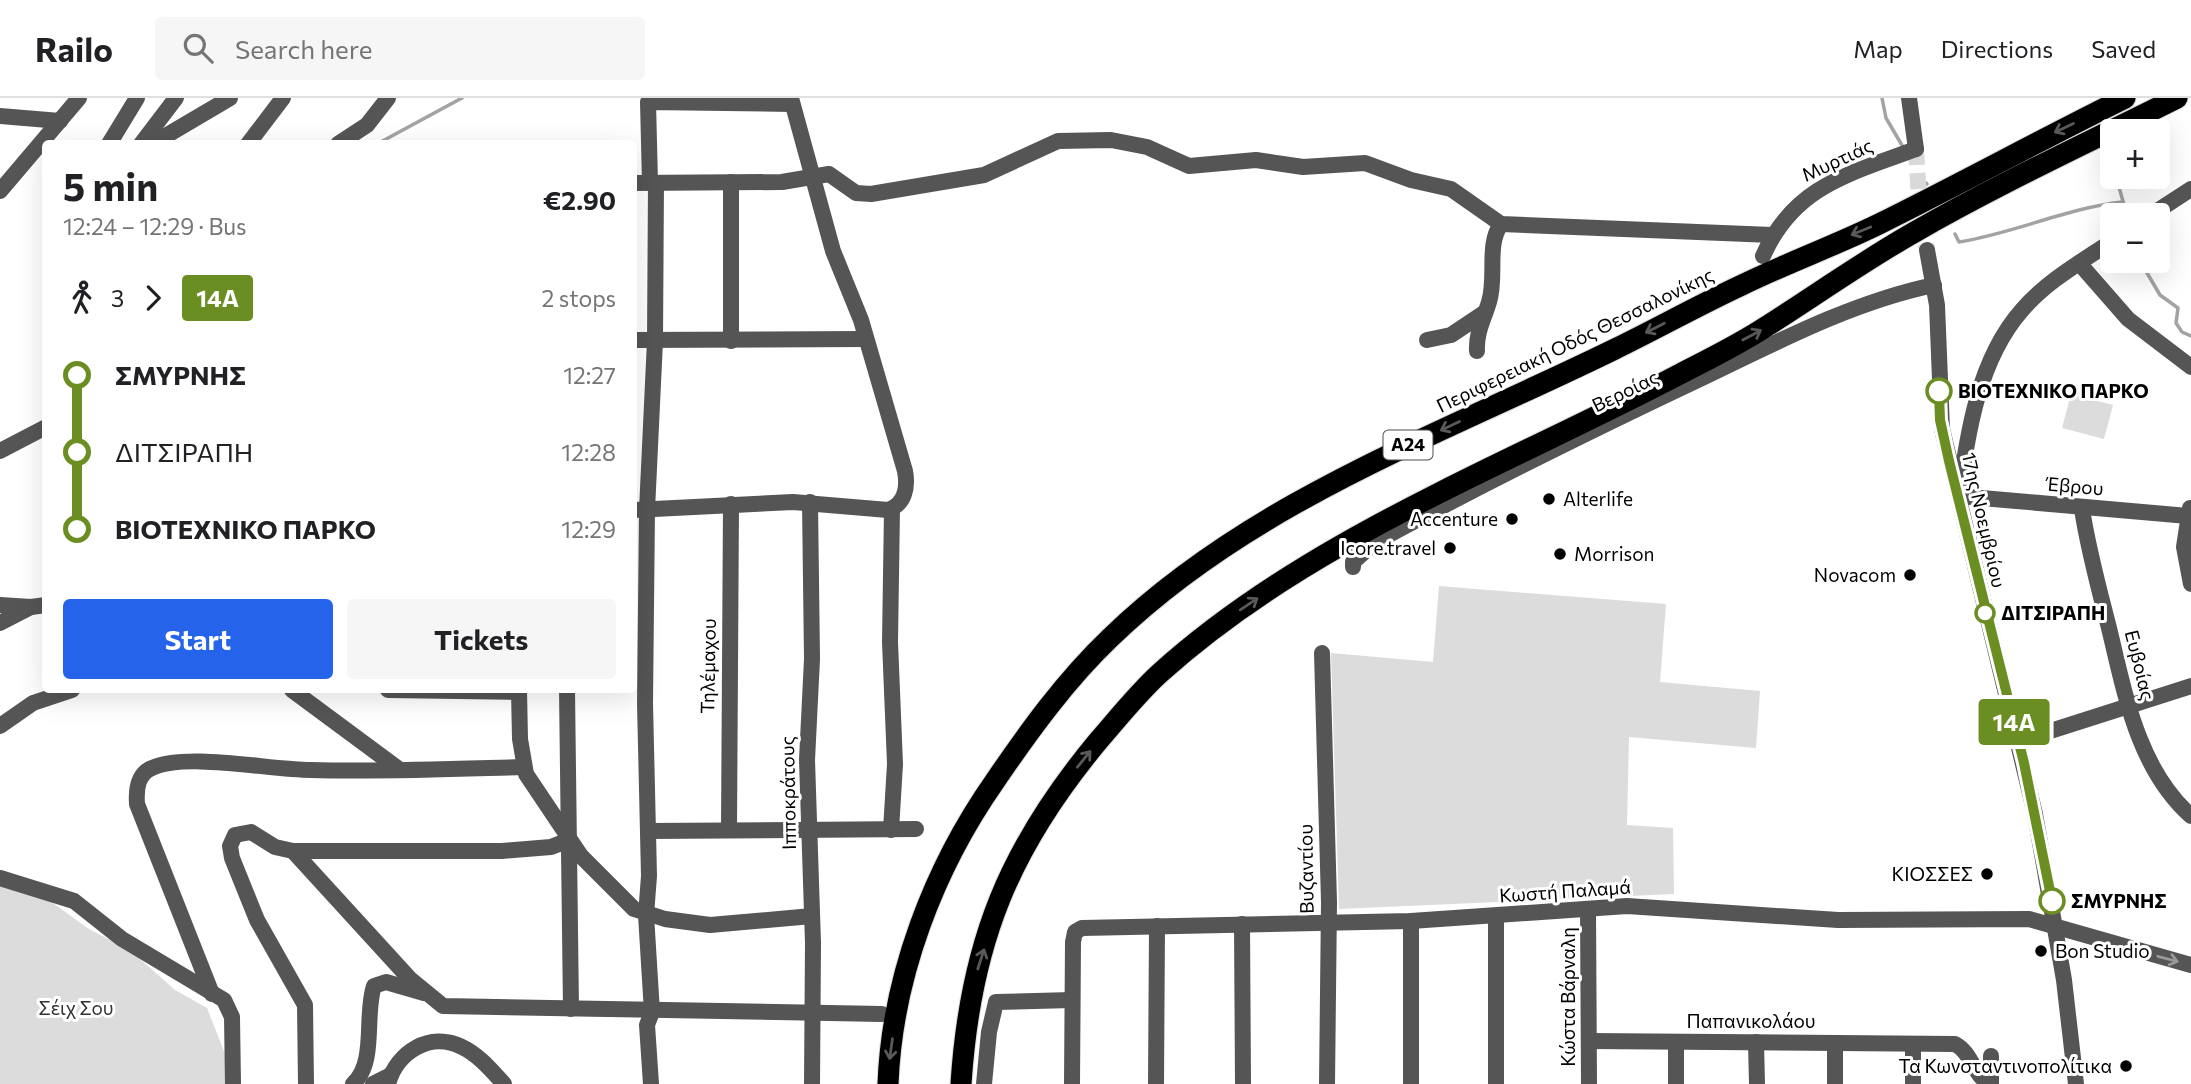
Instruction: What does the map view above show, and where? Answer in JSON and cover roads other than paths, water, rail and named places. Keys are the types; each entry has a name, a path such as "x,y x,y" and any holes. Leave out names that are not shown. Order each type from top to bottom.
{"highway":[{"name":"Περιφερειακή Οδός Θεσσαλονίκης","path":"888,1084 904,981 928,906 960,834 1019,745 1080,669 1110,638 1166,589 1247,533 1373,462 1614,349 1742,285 1876,225 2125,98"},
{"path":"961,1084 972,992 993,917 1013,864 1034,827 1082,759 1136,697 1187,649 1255,600 1355,539 1678,375 1765,328 1919,229 2177,98"}],"street":[{"path":"44,140 79,98"},
{"path":"111,140 136,98"},
{"path":"144,140 176,98"},
{"path":"159,140 230,98"},
{"path":"251,140 283,98"},
{"path":"344,140 367,125 388,98"},
{"path":"1909,98 1916,149"},
{"path":"1916,149 1919,98"},
{"path":"651,1084 647,1025 652,1012 646,915 648,831 640,510 655,341 647,183 648,102 791,101 832,251 866,339 907,479 905,494 892,509 890,642 895,764 891,830"},
{"path":"0,116 60,121"},
{"path":"647,183 782,182 829,174 856,193 871,194 984,175 1058,141 1111,140 1147,147 1189,166 1256,160 1303,167 1365,163 1411,180 1451,189 1501,224 1772,236"},
{"path":"0,191 42,142"},
{"name":"Μυρτιάς","path":"1763,256 1785,216 1813,192 1916,149"},
{"path":"731,182 731,341"},
{"path":"2169,203 2191,189"},
{"path":"1477,351 1492,288 1494,242 1501,224"},
{"path":"2100,249 2079,263 2128,319 2191,367"},
{"name":"17ης Νοεμβρίου","path":"1927,250 1934,285 1942,429 1983,606 2019,741 2056,925 2074,1046 2076,1084"},
{"name":"Έβρου","path":"2079,263 2022,309 1988,366 1968,435 1959,496 2082,509 2189,511"},
{"name":"Βεροίας","path":"1353,566 1353,562 1374,543 1644,405 1853,310 1934,285"},
{"path":"1427,340 1451,335 1484,313"},
{"path":"637,340 866,339"},
{"path":"0,451 42,429"},
{"path":"640,510 810,502 892,509"},
{"name":"Ιπποκράτους","path":"810,502 812,659 807,760 811,831 812,1084"},
{"name":"Τηλέμαχου","path":"729,828 731,504"},
{"name":"Ευβοίας","path":"2082,509 2128,705 2158,778 2170,796 2191,816"},
{"path":"2189,511 2184,547 2191,584"},
{"path":"0,605 38,606"},
{"path":"0,623 38,606"},
{"name":"Βυζαντίου","path":"1322,653 1329,922 1327,1084"},
{"path":"2019,741 2191,686"},
{"path":"0,726 33,703 63,693"},
{"path":"296,693 400,770"},
{"path":"519,693 523,767 569,840 603,881 634,909 646,915 710,925 812,916"},
{"path":"567,693 570,1009"},
{"path":"212,994 137,804 136,792 142,775 153,767 185,762 309,771 523,767"},
{"path":"648,831 729,828 811,831 916,829"},
{"path":"306,1084 305,1005 297,985 261,927 234,865 230,846 235,835 248,831 275,847 293,851 502,851 546,848 569,840"},
{"path":"293,851 426,993 451,1009 882,1014"},
{"path":"0,877 74,901 122,939 226,1003 232,1017 233,1084"},
{"name":"Κωστή Παλαμά","path":"1072,1000 1073,942 1077,930 1411,921 1634,906 1838,919 2029,919 2056,925 2082,937 2191,965"},
{"name":"Κώστα Βάρναλη","path":"1588,909 1589,1084"},
{"path":"1496,917 1496,1084"},
{"path":"1411,921 1411,1084"},
{"path":"1242,924 1243,1084"},
{"path":"1156,1084 1157,926"},
{"path":"353,1084 361,1077 370,1026 368,1004 374,986 386,982 426,993"},
{"path":"984,1084 989,1032 996,1002 1072,1000 1072,1084"},
{"path":"373,1084 389,1080 397,1064 414,1048 438,1041 462,1047 473,1054 505,1084"},
{"name":"Παπανικολάου","path":"1589,1041 1835,1042 1958,1046 1979,1075 1991,1084"},
{"path":"1756,1042 1756,1084"},
{"path":"1835,1042 1835,1084"},
{"path":"1676,1043 1676,1084"},
{"path":"1913,1044 1913,1084"},
{"path":"1991,1056 1991,1084"}],"waterway":[{"path":"384,140 462,98"},
{"path":"1882,98 1886,118 1903,147"},
{"path":"2119,189 2124,203"},
{"path":"1955,234 1959,242 1980,238 2081,210 2122,202"},
{"path":"2147,273 2160,295 2178,308 2176,323 2182,332 2191,336"}],"tunnel":[{"path":"1916,149 1919,199 1927,250"}],"place":[{"name":"ΒΙΟΤΕΧΝΙΚΟ ΠΑΡΚΟ","path":"1939,391"},
{"name":"Alterlife","path":"1549,499"},
{"name":"Accenture","path":"1512,519"},
{"name":"Icore.travel","path":"1450,548"},
{"name":"Morrison","path":"1560,554"},
{"name":"Novacom","path":"1910,575"},
{"name":"ΔΙΤΣΙΡΑΠΗ","path":"1985,613"},
{"name":"ΚΙΟΣΣΕΣ","path":"1987,874"},
{"name":"ΣΜΥΡΝΗΣ","path":"2052,901"},
{"name":"Bon Studio","path":"2041,951"},
{"name":"Τα Κωνσταντινοπολίτικα","path":"2126,1066"}],"park label":[{"name":"Σέιχ Σου","path":"76,1008"}]}
